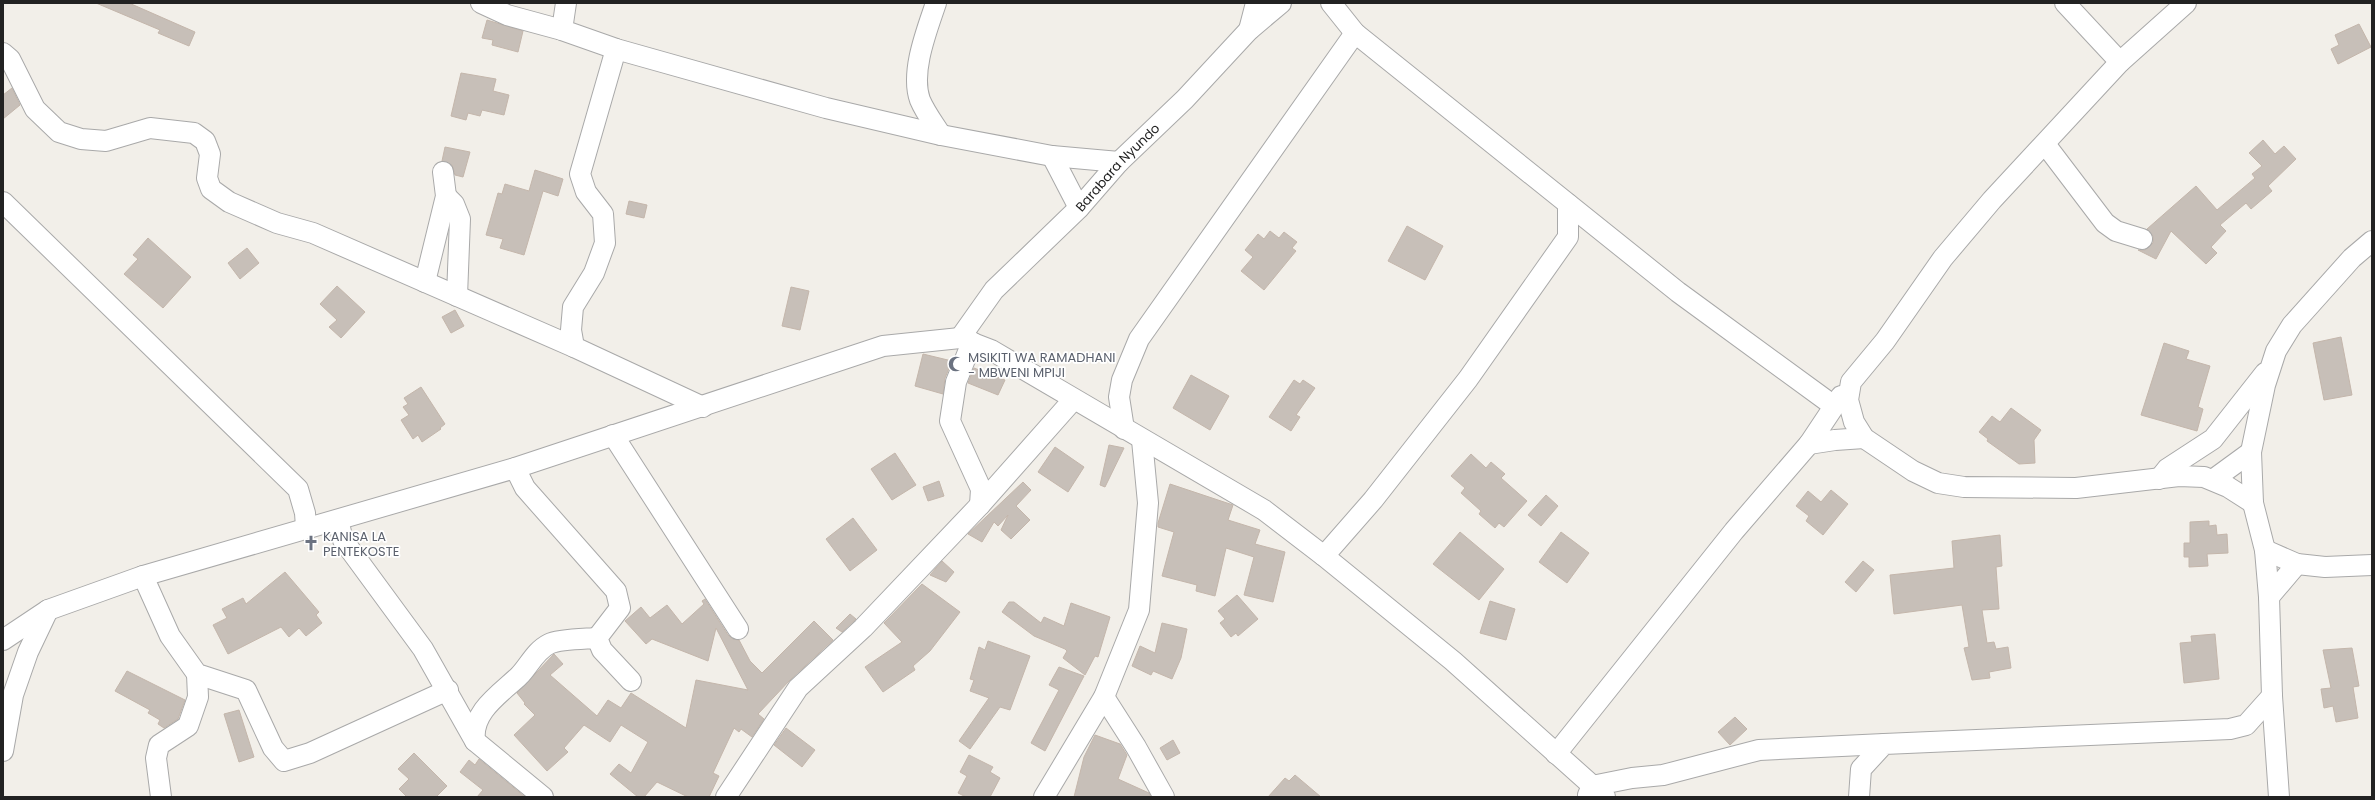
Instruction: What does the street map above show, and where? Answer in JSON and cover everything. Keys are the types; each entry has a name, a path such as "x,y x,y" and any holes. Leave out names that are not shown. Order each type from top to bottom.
{"street":[{"path":"481,3 507,15 562,30 616,49 826,108 941,136 1052,156 1119,162"},
{"path":"562,30 566,3"},
{"path":"936,3 923,44 917,79 920,100 941,136"},
{"path":"1250,30 1256,3"},
{"name":"Barabara Nyundo","path":"980,505 981,489 950,421 956,382 966,340 994,290 1079,208 1119,162 1185,99 1250,30 1280,3"},
{"path":"1331,3 1355,33 1568,204 1678,292 1834,406"},
{"path":"2065,3 2120,62"},
{"path":"1556,754 1734,531 1809,444 1851,382 1885,341 1944,258 1992,200 2120,62 2186,3"},
{"path":"1124,429 1119,397 1122,380 1139,339 1355,33"},
{"path":"574,347 571,330 573,307 594,273 604,243 602,214 586,192 580,174 616,49"},
{"path":"3,53 10,59 35,109 59,132 81,140 106,141 150,128 194,132 205,141 210,154 208,178 211,189 229,202 277,223 313,233 574,347 703,407"},
{"path":"2045,144 2106,223 2116,231 2142,239"},
{"path":"1052,156 1079,208"},
{"path":"425,282 446,196 443,172"},
{"path":"446,196 454,204 460,219 457,296"},
{"path":"3,202 298,488 305,513 306,527"},
{"path":"1568,204 1568,237"},
{"path":"1324,556 1373,500 1468,379 1568,237 1596,225"},
{"path":"2280,797 2272,696 2269,597 2265,550 2253,503 2251,452 2264,385 2276,351 2292,325 2352,258 2372,241"},
{"path":"3,640 48,610 143,576 306,527 338,520 515,468 612,435 703,407 883,346 966,340 991,350 1073,400 1264,510 1324,556 1453,661 1556,754 1595,793 1632,778 1663,775 1759,750 2230,729 2246,725 2272,696"},
{"path":"2159,479 2167,469 2212,439 2271,366"},
{"path":"1851,382 1849,406 1854,422 1864,438 1913,471 1938,482 1964,487 2076,488 2179,476 2204,477 2214,479 2253,503"},
{"path":"726,797 798,688 863,628 980,505 1073,400"},
{"path":"612,435 738,629"},
{"path":"1809,444 1864,438"},
{"path":"1044,797 1104,697 1139,610 1142,593 1148,503 1142,440"},
{"path":"2214,479 2251,452"},
{"path":"475,741 474,732 476,722 491,701 520,675 536,654 549,644 597,638 620,608 616,591 525,488 515,468"},
{"path":"338,520 344,540 423,649 448,690 475,741 543,797"},
{"path":"2265,550 2297,564 2325,567 2372,565"},
{"path":"2269,597 2297,564"},
{"path":"143,576 170,636 198,674 246,690 273,748 284,761 310,753 448,690"},
{"path":"3,751 13,695 28,652 48,610"},
{"path":"597,638 602,650 631,681"},
{"path":"161,797 156,758 159,745 188,726 198,698 198,674"},
{"path":"1104,697 1136,747 1164,797"},
{"path":"2246,725 2275,743"},
{"path":"1861,769 1884,744"},
{"path":"1849,747 1861,769 1859,797"}],"building":[{"path":"96,3 129,3 195,32 189,46 158,33 160,30"},
{"path":"487,20 523,31 518,52 492,45 493,40 482,38"},
{"path":"2359,24 2371,47 2338,64 2331,49 2339,45 2335,35"},
{"path":"461,73 496,79 493,91 509,95 504,115 482,110 480,116 468,113 466,120 451,116"},
{"path":"12,88 20,105 3,119 3,95"},
{"path":"2263,140 2275,154 2284,146 2296,159 2268,186 2272,191 2251,209 2246,203 2220,225 2226,231 2211,247 2217,253 2206,264 2171,231 2156,259 2138,250 2145,250 2153,243 2153,236 2147,229 2196,186 2217,210 2255,178 2252,174 2262,166 2249,153"},
{"path":"445,147 470,152 463,177 455,175 452,165 442,161"},
{"path":"535,170 563,179 558,196 543,191 524,255 500,248 503,239 486,235 498,193 502,194 505,184 529,191"},
{"path":"629,201 647,205 644,218 626,214"},
{"path":"1407,226 1443,246 1425,280 1388,261"},
{"path":"1270,231 1279,238 1284,232 1297,242 1292,248 1296,251 1264,290 1241,271 1253,257 1245,250 1258,234 1264,239"},
{"path":"148,238 191,277 163,308 124,274 138,259 133,255"},
{"path":"247,248 259,263 240,279 228,263"},
{"path":"337,286 365,312 341,338 329,327 337,320 320,304"},
{"path":"791,287 809,291 800,330 782,326"},
{"path":"455,310 464,326 451,333 442,317"},
{"path":"2341,337 2352,395 2324,400 2313,343"},
{"path":"2164,343 2189,351 2186,359 2210,366 2198,407 2203,409 2197,431 2141,415"},
{"path":"923,354 952,361 945,378 943,394 915,386"},
{"path":"974,368 1005,380 998,395 968,383"},
{"path":"1191,375 1229,396 1210,430 1173,408"},
{"path":"1294,380 1300,384 1303,380 1315,388 1296,415 1300,417 1291,431 1269,417"},
{"path":"421,387 445,424 440,428 441,429 422,442 418,435 413,439 401,420 409,415 403,407 408,404 404,398"},
{"path":"2011,408 2041,430 2034,440 2035,463 2019,464 1987,441 1988,439 1979,432 1992,416 2000,422"},
{"path":"1109,445 1124,448 1105,487 1100,485"},
{"path":"1055,447 1084,467 1068,492 1038,472"},
{"path":"895,453 916,485 892,500 871,469"},
{"path":"1471,454 1486,468 1491,462 1505,474 1501,478 1527,501 1504,527 1499,523 1495,528 1479,514 1481,511 1461,493 1465,488 1451,476"},
{"path":"939,481 944,496 928,501 923,487"},
{"path":"1023,482 1031,490 1016,506 1030,520 1011,539 1001,530 1008,515 998,526 994,522 982,542 968,534"},
{"path":"1170,484 1233,505 1228,520 1260,530 1255,544 1285,552 1273,602 1244,595 1254,557 1226,548 1215,596 1196,591 1197,585 1162,576 1174,532 1158,527 1158,523"},
{"path":"1831,490 1848,504 1823,535 1806,521 1809,516 1796,506 1808,491 1821,502"},
{"path":"1546,495 1558,506 1541,526 1528,515"},
{"path":"853,518 877,550 850,571 826,539"},
{"path":"2209,521 2209,526 2216,525 2217,535 2227,534 2228,553 2207,554 2208,566 2189,567 2189,557 2184,557 2184,543 2190,543 2190,522"},
{"path":"1460,532 1504,569 1479,600 1433,564"},
{"path":"1561,532 1589,553 1567,583 1539,562"},
{"path":"2000,535 2002,566 1996,567 1999,609 1982,610 1987,643 1994,642 1996,649 2008,647 2011,668 1989,672 1990,678 1972,680 1964,648 1969,647 1962,605 1894,614 1890,575 1954,568 1952,541"},
{"path":"942,561 954,572 946,582 930,575"},
{"path":"1863,561 1874,570 1856,592 1845,582"},
{"path":"285,572 319,612 316,615 322,623 306,636 299,628 289,637 281,627 228,654 213,625 227,618 222,609 243,598 246,604"},
{"path":"922,584 960,612 930,651 913,666 915,670 883,692 865,667 902,642 884,623"},
{"path":"1237,595 1258,619 1238,636 1236,633 1231,637 1220,623 1225,619 1218,611"},
{"path":"705,599 728,635 733,639 739,640 750,661 762,673 814,621 833,640 790,680 758,714 764,719 752,737 741,729 739,732 734,728 713,773 719,776 709,797 688,797 657,782 644,797 638,797 610,774 619,764 631,773 648,742 621,725 610,742 584,725 564,748 568,752 547,771 514,735 535,715 524,704 525,703 517,693 554,654 563,664 550,675 597,716 608,700 621,708 631,693 686,728 696,680 748,690 716,628 708,661 652,639 646,644 625,621 641,607 650,618 667,605 682,624 704,604 702,601"},
{"path":"1490,601 1515,609 1506,640 1480,633"},
{"path":"1009,602 1014,602 1041,623 1044,617 1064,626 1071,603 1110,617 1098,657 1095,656 1085,675 1063,658 1067,651 1065,649 1034,636 1002,612"},
{"path":"850,614 856,619 842,632 836,628"},
{"path":"1162,623 1187,629 1181,658 1172,679 1153,671 1151,675 1132,666 1140,646 1155,653"},
{"path":"2215,634 2219,679 2184,683 2180,643 2192,642 2191,636"},
{"path":"988,641 1030,656 1010,710 1000,707 970,749 959,741 989,698 970,691 974,680 970,679 979,647 985,650"},
{"path":"2352,648 2359,686 2353,687 2358,718 2336,722 2333,706 2324,708 2321,689 2331,688 2323,650"},
{"path":"1059,667 1084,676 1045,751 1031,743 1059,690 1049,685"},
{"path":"127,671 185,700 178,719 164,728 158,724 160,720 148,713 150,710 115,691"},
{"path":"239,710 254,757 239,762 224,714"},
{"path":"1735,717 1747,729 1730,745 1718,732"},
{"path":"786,728 815,750 802,767 774,745"},
{"path":"1095,735 1120,744 1127,755 1118,779 1149,793 1151,797 1074,797 1084,757"},
{"path":"1173,740 1180,753 1167,760 1160,748"},
{"path":"414,753 447,786 436,797 407,797 399,789 409,779 398,769"},
{"path":"969,755 993,767 990,772 1000,778 990,797 966,797 958,793 967,776 960,772"},
{"path":"479,759 525,797 477,797 483,790 460,772 469,760 475,765"},
{"path":"1295,775 1321,797 1268,797 1285,778 1289,781"}],"place":[{"name":"MSIKITI WA RAMADHANI - MBWENI MPIJI","path":"956,364"},
{"name":"KANISA LA PENTEKOSTE","path":"311,543"}]}
